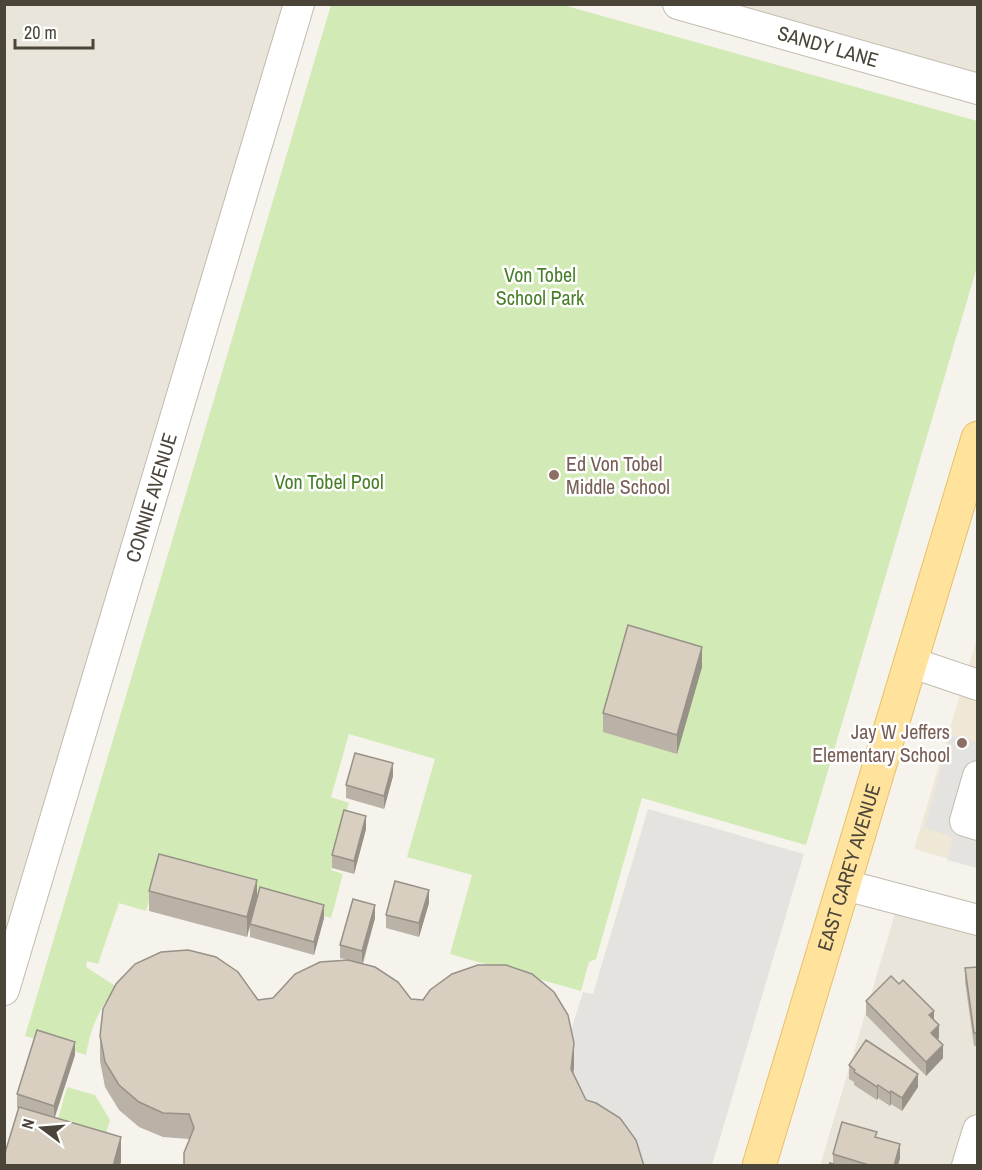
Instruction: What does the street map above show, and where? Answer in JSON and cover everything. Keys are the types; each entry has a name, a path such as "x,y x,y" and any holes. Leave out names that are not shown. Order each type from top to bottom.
{"main road":[{"name":"EAST CAREY AVENUE","path":"762,1164 978,438"}],"street":[{"name":"CONNIE AVENUE","path":"4,990 299,4"},
{"name":"SANDY LANE","path":"678,4 978,89"},
{"path":"910,662 978,686"},
{"path":"978,776 965,821 978,825"},
{"path":"845,885 978,920"},
{"path":"967,1166 978,1130"}],"shaded area":[{"path":"5,5 292,5 5,930"},
{"path":"673,5 977,5 977,88"},
{"name":"Jay W Jeffers Elementary School","path":"977,638 977,867 914,849"},
{"name":"Jay W Jeffers Elementary School","path":"951,734 976,742 977,739 977,868 947,860 953,837 924,828"},
{"path":"648,809 804,854 712,1165 637,1165 571,1094 568,1040 583,992 593,994"},
{"path":"899,900 977,924 977,1165 820,1166"}],"green space":[{"name":"Von Tobel School Park","path":"331,5 563,5 977,121 977,267 806,845 642,798 596,959 589,962 581,991 450,954 472,875 407,857 435,759 349,734 331,797 349,803 331,870 343,874 331,918 158,871 146,911 119,903 98,964 87,961 86,967 117,987 97,1018 86,1055 25,1036"},
{"path":"67,1087 95,1095 110,1120 102,1147 54,1133"}],"building":[{"path":"628,625 702,647 677,735 603,713"},
{"path":"355,753 393,763 384,796 346,785"},
{"path":"344,810 366,816 354,861 332,855"},
{"path":"159,854 257,880 247,917 149,891"},
{"path":"395,881 429,890 419,923 386,915"},
{"path":"260,887 324,905 314,942 250,924"},
{"path":"353,899 375,905 362,951 340,945"},
{"path":"188,950 216,957 238,972 258,1000 273,998 295,974 320,962 348,960 375,967 398,982 411,999 423,1000 430,990 452,974 478,965 506,965 532,974 554,992 568,1015 574,1043 571,1069 586,1100 596,1103 620,1118 636,1140 644,1166 184,1166 184,1153 194,1128 189,1114 163,1113 139,1102 119,1085 105,1062 100,1036 103,1009 116,984 135,964 161,952"},
{"path":"978,967 978,1033 974,1033 965,968"},
{"path":"891,976 899,984 903,980 934,1011 929,1015 939,1025 931,1033 943,1045 926,1062 866,1001"},
{"path":"37,1030 75,1042 54,1106 17,1094"},
{"path":"866,1040 918,1074 902,1098 878,1085 877,1087 854,1072 855,1070 849,1065"},
{"path":"19,1107 121,1137 113,1166 4,1166 4,1156"},
{"path":"842,1122 877,1132 875,1137 900,1144 894,1166 872,1166 833,1154"}],"place":[{"name":"Ed Von Tobel Middle School","path":"554,475"},
{"name":"Jay W Jeffers Elementary School","path":"962,743"}],"park label":[{"name":"Von Tobel Pool","path":"329,482"}]}
